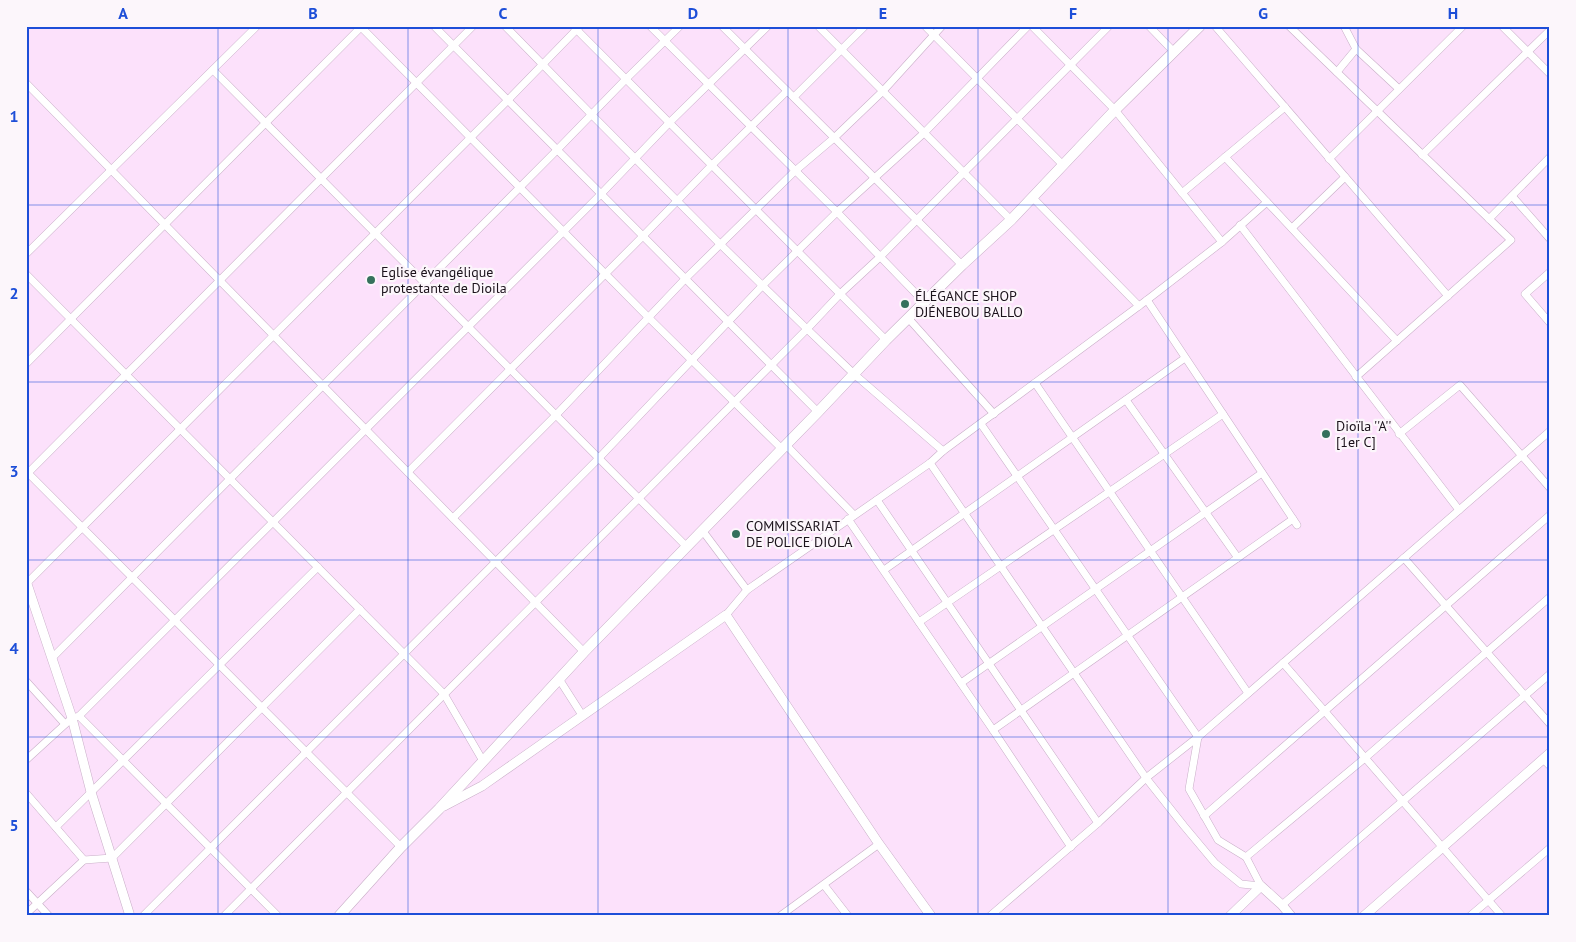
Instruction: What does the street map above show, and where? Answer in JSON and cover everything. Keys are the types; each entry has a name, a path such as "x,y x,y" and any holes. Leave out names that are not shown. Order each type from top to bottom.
{"main road":[{"path":"339,916 559,678 686,546 886,340 962,264 1010,220 1115,110 1200,26"}],"street":[{"path":"26,254 257,26"},
{"path":"434,26 818,412"},
{"path":"401,847 27,473 473,26"},
{"path":"505,26 542,66 762,285 854,374 944,451"},
{"path":"650,26 837,212 925,303"},
{"path":"52,658 557,150 590,114 680,26"},
{"path":"722,26 962,264"},
{"path":"26,760 72,719 174,620 768,26"},
{"path":"818,26 1010,220"},
{"path":"794,97 865,26"},
{"path":"925,26 1063,165"},
{"path":"453,518 556,415 685,279 795,171 834,138 882,91 942,26"},
{"path":"143,916 599,458 762,285 874,177 924,133 976,78 1030,26 1115,110 1222,242"},
{"path":"224,916 808,329 840,294 880,257 1109,26"},
{"path":"1149,26 1174,52"},
{"path":"1215,26 1448,296"},
{"path":"1289,26 1511,240 1356,377"},
{"path":"1344,26 1356,49 1399,89"},
{"path":"1329,159 1463,26"},
{"path":"1502,26 1550,74"},
{"path":"26,364 361,27 649,318 784,447 851,517 884,570 1071,846"},
{"path":"130,916 91,792 72,719 52,658 29,603 27,582 542,66 576,27 886,340"},
{"path":"1422,155 1550,30"},
{"path":"1337,72 1356,49"},
{"path":"213,70 686,546"},
{"path":"26,83 584,652"},
{"path":"408,472 787,91"},
{"path":"1182,193 1285,108"},
{"path":"1225,157 1397,340"},
{"path":"1490,219 1548,162"},
{"path":"1292,228 1346,178"},
{"path":"1032,196 1139,306"},
{"path":"1512,196 1550,239"},
{"path":"439,809 482,786 726,615 747,590 930,463 1222,242 1267,202"},
{"path":"1240,225 1459,510"},
{"path":"1550,272 1525,294 1550,323"},
{"path":"26,274 444,694 483,761"},
{"path":"993,730 1238,558 1295,522 1147,300"},
{"path":"908,319 994,414"},
{"path":"884,570 1185,358"},
{"path":"1035,384 1248,693"},
{"path":"1399,434 1460,385 1550,488"},
{"path":"1126,400 1238,558"},
{"path":"919,622 1222,414"},
{"path":"981,424 1198,737 1189,789 1218,840 1246,857 1260,886 1282,905 1291,916"},
{"path":"990,916 1098,823 1146,778 1198,737 1550,431"},
{"path":"930,463 1146,778 1216,863 1241,884 1260,886"},
{"path":"961,684 1262,473"},
{"path":"877,500 1098,823"},
{"path":"1204,816 1550,515"},
{"path":"702,530 747,590"},
{"path":"1404,558 1550,724"},
{"path":"56,827 318,567"},
{"path":"1246,857 1365,758 1550,597"},
{"path":"26,914 84,860 112,858 360,609"},
{"path":"726,615 879,844 931,916"},
{"path":"1283,663 1502,916"},
{"path":"1282,905 1550,674"},
{"path":"559,678 582,715"},
{"path":"26,681 123,760 278,916"},
{"path":"1364,916 1547,756 1550,766"},
{"path":"26,793 84,860"},
{"path":"780,916 879,844"},
{"path":"1470,916 1550,848"},
{"path":"824,884 848,916"},
{"path":"1230,916 1260,886"},
{"path":"26,891 49,916"}],"place":[{"name":"Eglise évangélique protestante de Dioila","path":"371,280"},
{"name":"ÉLÉGANCE SHOP DJÉNEBOU BALLO","path":"905,304"},
{"name":"Dioïla ''A'' [1er C]","path":"1326,434"},
{"name":"COMMISSARIAT DE POLICE DIOLA","path":"736,534"}]}
